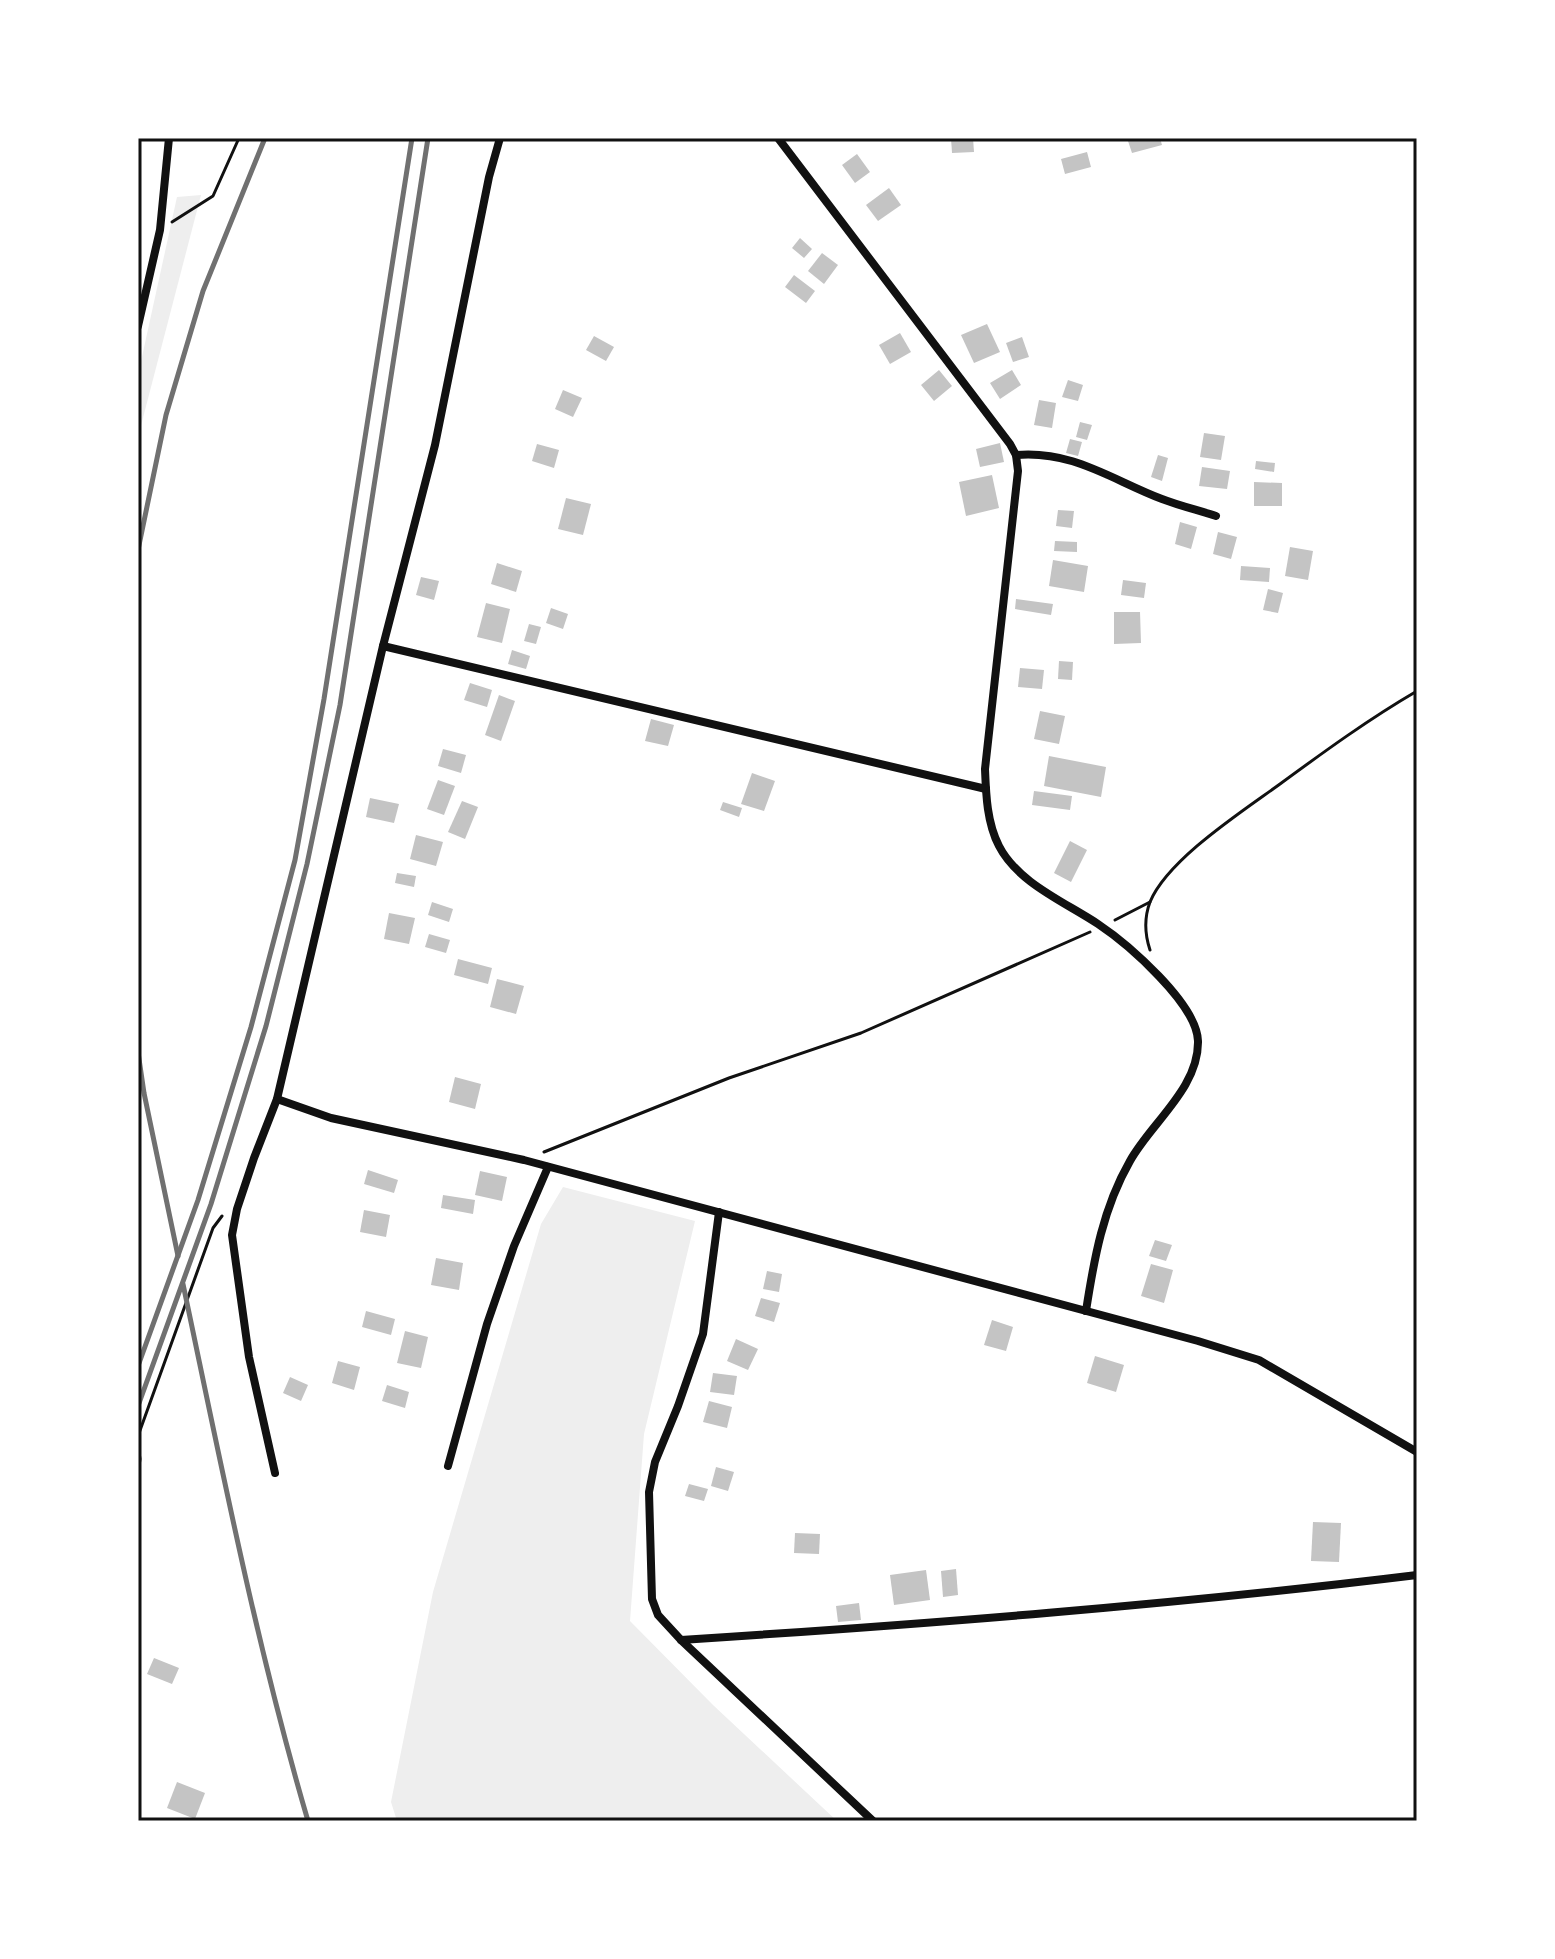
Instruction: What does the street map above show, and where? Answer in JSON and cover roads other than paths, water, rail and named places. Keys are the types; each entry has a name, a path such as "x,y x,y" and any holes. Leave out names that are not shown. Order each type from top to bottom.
{"street":[{"path":"138,326 160,230 169,138"},
{"path":"275,1473 249,1357 232,1235 245,1184 277,1099 383,646 435,445 489,177 500,138"},
{"path":"778,138 1016,455 1018,471 985,769 991,824 999,847 1015,868 1037,886 1102,927 1169,985 1187,1009 1196,1028 1198,1043 1191,1070 1181,1091 1130,1159 1112,1197 1096,1248 1086,1311"},
{"path":"1016,455 1053,455 1111,475 1162,499 1216,516"},
{"path":"383,646 986,789"},
{"path":"277,1099 331,1118 524,1160 1198,1341 1259,1360 1417,1452"},
{"path":"448,1466 487,1324 514,1246 548,1167"},
{"path":"719,1212 703,1334 655,1462 649,1492 652,1599 658,1615 681,1640 873,1821"},
{"path":"681,1640 967,1621 1296,1590 1417,1575"}],"railway":[{"path":"138,550 166,415 203,291 265,138"},
{"path":"138,1366 198,1200 251,1027 295,860 324,699 412,138"},
{"path":"138,1406 211,1204 266,1026 307,864 340,705 428,138"},
{"path":"138,1052 178,1256"},
{"path":"183,1284 256,1621 308,1821"}]}
